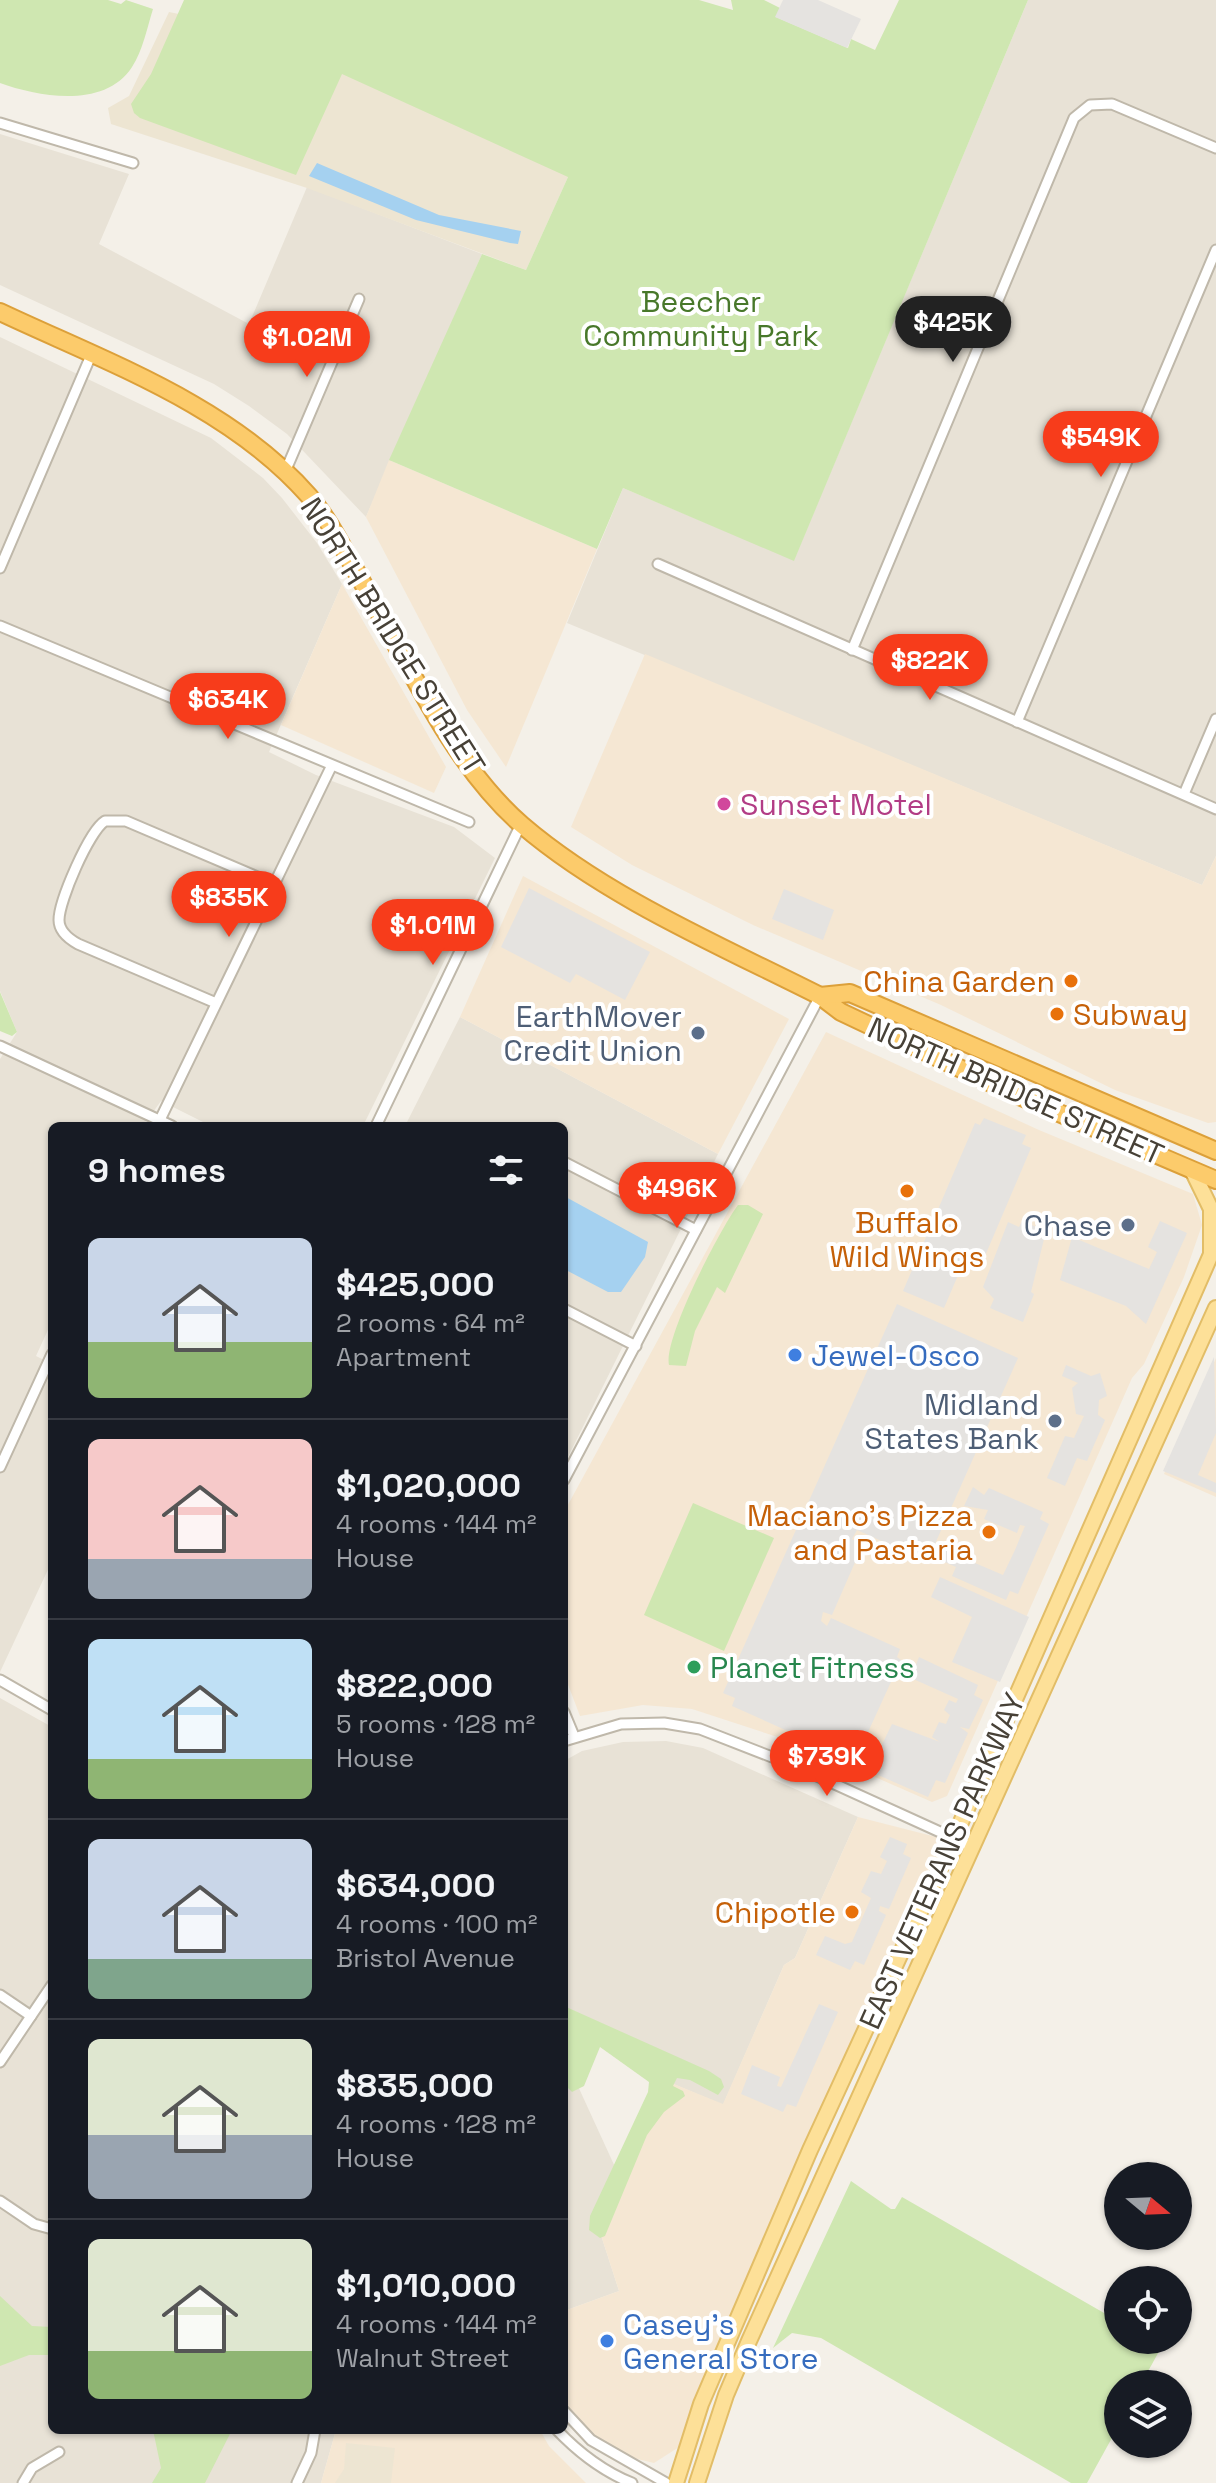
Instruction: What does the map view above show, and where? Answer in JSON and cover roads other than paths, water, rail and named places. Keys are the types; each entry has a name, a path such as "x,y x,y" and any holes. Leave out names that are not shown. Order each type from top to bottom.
{"highway":[{"name":"NORTH BRIDGE STREET","path":"0,312 92,353 214,418 285,472 311,498 340,543 455,746 521,824 614,888 820,996 841,1012 1010,1092 1216,1180"},
{"name":"NORTH BRIDGE STREET","path":"820,996 850,993 1211,1147"}],"main road":[{"path":"1192,1170 1211,1209 1214,1248"},
{"name":"EAST VETERANS PARKWAY","path":"676,2483 712,2377 810,2150 954,1838 1214,1248"},
{"name":"EAST VETERANS PARKWAY","path":"697,2483 721,2409 749,2341 1216,1308"}],"street":[{"path":"852,650 1074,118 1090,105 1112,104 1216,148"},
{"path":"0,123 133,163"},
{"path":"1017,722 1216,250"},
{"path":"285,472 359,299"},
{"path":"0,568 92,353"},
{"path":"658,564 1216,809"},
{"path":"0,626 331,767 469,822"},
{"path":"1184,794 1216,719"},
{"path":"158,1122 331,767"},
{"path":"216,1003 80,945 65,934 59,916 92,834 105,821 126,821 274,884"},
{"path":"378,1122 521,824"},
{"path":"568,1473 820,996"},
{"path":"0,1046 156,1122"},
{"path":"568,1164 696,1230"},
{"path":"568,1311 636,1346"},
{"path":"0,1467 48,1363"},
{"path":"0,1680 48,1708"},
{"path":"568,1722 574,1736"},
{"path":"568,1739 640,1722 700,1729 775,1757 973,1847"},
{"path":"0,2062 48,1991"},
{"path":"0,1995 31,2016"},
{"path":"0,2201 34,2224 48,2228"},
{"path":"568,2415 591,2440 666,2483"},
{"path":"297,2483 311,2453 314,2434"},
{"path":"561,2434 578,2452 613,2476 632,2483"},
{"path":"23,2483 32,2468 59,2452"}],"water":[{"path":"317,163 439,215 521,231 518,244 416,220 309,176"},
{"path":"568,1198 648,1242 645,1257 621,1292 608,1292 568,1271"}],"place":[{"name":"Sunset Motel","path":"724,804"},
{"name":"China Garden","path":"1071,981"},
{"name":"Subway","path":"1057,1014"},
{"name":"EarthMover Credit Union","path":"698,1033"},
{"name":"Buffalo Wild Wings","path":"907,1191"},
{"name":"Chase","path":"1128,1225"},
{"name":"Jewel-Osco","path":"795,1355"},
{"name":"Midland States Bank","path":"1055,1421"},
{"name":"Maciano's Pizza and Pastaria","path":"989,1532"},
{"name":"Planet Fitness","path":"694,1667"},
{"name":"Chipotle","path":"852,1912"},
{"name":"Casey's General Store","path":"607,2341"}],"park label":[{"name":"Beecher Community Park","path":"701,318"}]}
